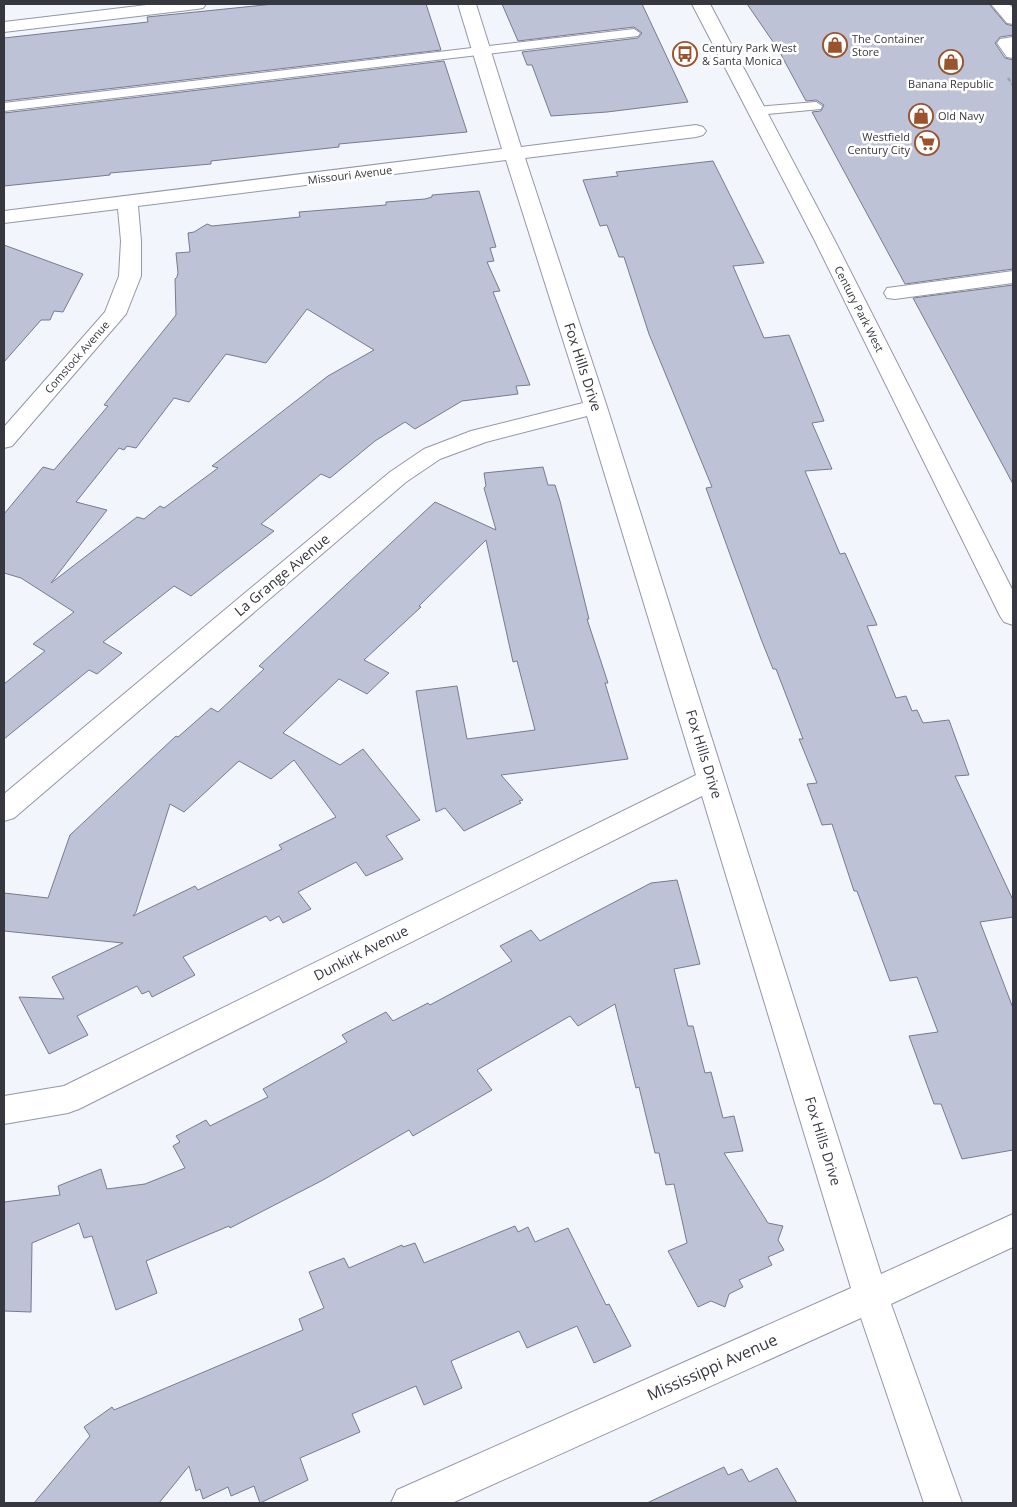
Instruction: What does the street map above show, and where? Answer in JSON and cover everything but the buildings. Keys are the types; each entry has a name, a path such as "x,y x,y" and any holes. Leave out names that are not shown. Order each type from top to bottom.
{"street":[{"path":"4,27 197,4"},
{"name":"Fox Hills Drive","path":"467,4 480,51 596,407 871,1297 943,1503"},
{"name":"Century Park West","path":"701,4 830,249 1012,611"},
{"path":"1013,42 1006,43 1013,53"},
{"name":"Missouri Avenue","path":"4,217 696,131"},
{"name":"Comstock Avenue","path":"4,440 115,314 130,276 131,241 127,202"},
{"path":"895,293 1013,277"},
{"name":"La Grange Avenue","path":"4,810 383,490 432,454 479,436 596,407"},
{"name":"Dunkirk Avenue","path":"4,1110 68,1098 712,779"},
{"name":"Mississippi Avenue","path":"410,1503 811,1322 871,1297 1013,1230"}],"lane":[{"path":"4,107 634,33"},
{"path":"757,111 816,106"}],"place":[{"name":"The Container Store","path":"835,45"},
{"name":"Century Park West & Santa Monica","path":"685,54"},
{"name":"Banana Republic","path":"951,62"},
{"name":"Old Navy","path":"921,116"},
{"name":"Westfield Century City","path":"927,143"}]}
